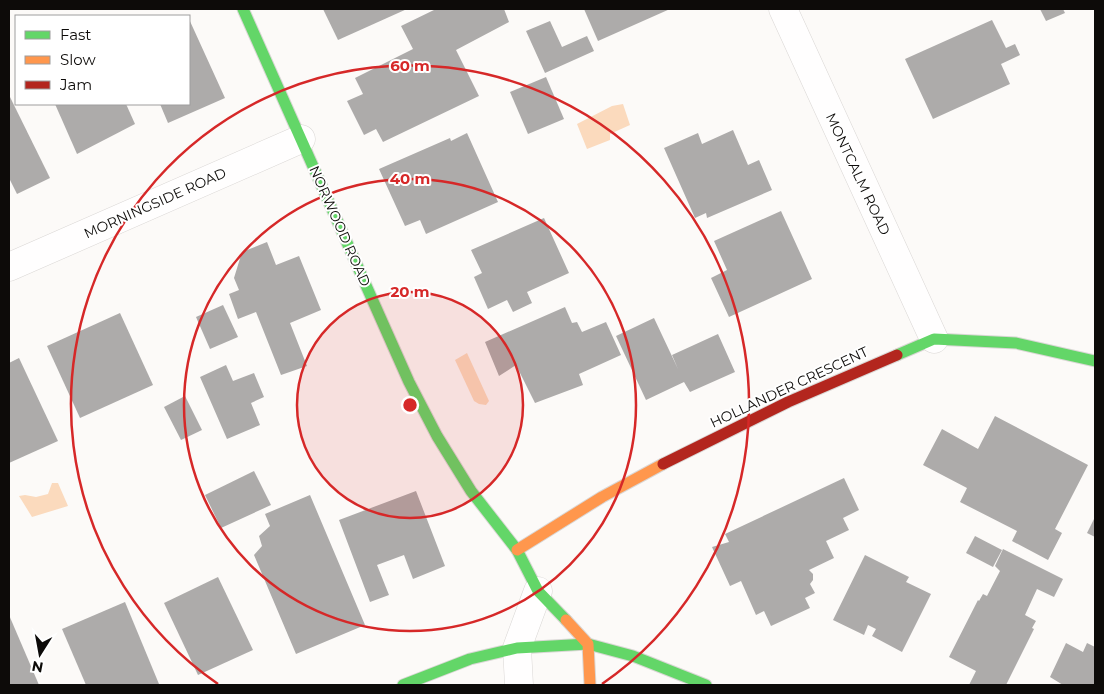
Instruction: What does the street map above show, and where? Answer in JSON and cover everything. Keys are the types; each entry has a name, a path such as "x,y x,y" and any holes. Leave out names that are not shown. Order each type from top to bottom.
{"street":[{"name":"NORWOOD ROAD","path":"243,9 409,382 437,436 471,491 517,550 538,591 588,644"},
{"name":"MONTCALM ROAD","path":"783,9 934,339"},
{"name":"MORNINGSIDE ROAD","path":"9,267 301,139"},
{"name":"HOLLANDER CRESCENT","path":"517,550 602,497 689,450 788,402 934,339 1016,343 1095,361"},
{"path":"519,685 517,648 538,591"},
{"path":"588,644 590,685"},
{"path":"403,685 470,659 517,648 588,644 633,656 706,685"}],"shaded area":[{"path":"623,104 630,125 610,134 610,140 587,149 577,124 612,106"},
{"path":"467,353 489,401 486,405 474,401 455,360"},
{"path":"52,483 58,483 68,506 32,517 19,496 36,497 48,494"}],"building":[{"path":"323,9 407,9 338,40"},
{"path":"436,9 504,9 509,22 456,50 479,96 383,142 376,129 364,135 347,101 363,94 355,78 413,49 401,26"},
{"path":"584,9 670,9 598,41"},
{"path":"1040,9 1063,9 1065,13 1046,21"},
{"path":"992,20 1006,48 1015,44 1020,55 1001,64 1010,84 933,119 905,59"},
{"path":"190,21 225,98 168,123 160,105 190,105"},
{"path":"550,21 562,47 587,36 594,51 545,73 526,31"},
{"path":"546,77 564,119 528,134 510,92"},
{"path":"9,95 50,178 17,194 9,178"},
{"path":"55,105 126,105 135,124 77,154"},
{"path":"733,130 748,165 759,160 772,190 707,218 706,213 695,218 664,148 698,133 702,144"},
{"path":"467,133 498,202 426,234 420,220 405,226 379,169 450,138 451,141"},
{"path":"781,211 812,279 729,317 711,278 727,270 714,241"},
{"path":"544,218 569,273 527,292 532,303 513,312 507,300 488,309 474,277 482,273 471,250"},
{"path":"267,242 276,265 299,256 321,310 290,323 307,366 281,375 256,312 238,319 229,294 239,290 234,278 242,252"},
{"path":"223,305 238,337 210,349 196,317"},
{"path":"565,307 572,323 577,322 582,332 606,322 621,355 579,374 583,385 535,403 516,365 499,376 485,342"},
{"path":"120,313 153,385 80,418 47,346"},
{"path":"654,318 678,369 672,355 718,334 735,372 690,392 684,382 646,400 616,336"},
{"path":"19,358 58,441 9,463 9,363"},
{"path":"226,365 233,381 254,373 264,397 251,403 260,425 227,439 200,377"},
{"path":"185,396 202,430 181,440 164,407"},
{"path":"995,416 1088,465 1055,529 1062,533 1048,560 1012,541 1017,531 960,502 967,488 923,465 942,429 978,449"},
{"path":"254,471 271,505 221,528 205,495"},
{"path":"844,478 859,510 843,518 849,530 826,541 834,558 809,570 813,574 813,580 810,584 815,593 805,598 810,608 771,626 764,611 756,615 741,581 730,586 712,547 729,542 725,534"},
{"path":"416,491 445,566 413,579 404,555 377,565 389,595 370,602 339,520"},
{"path":"310,495 365,625 296,654 254,555 262,546 259,536 270,526 265,514"},
{"path":"1095,517 1095,537 1087,533"},
{"path":"975,536 1002,550 993,567 966,553"},
{"path":"1003,549 1063,579 1054,597 1037,589 1025,615 1036,621 1032,628 1034,629 1006,685 969,685 976,671 949,657 978,600 983,594 987,596 1000,571 995,566"},
{"path":"865,555 909,577 906,582 931,594 902,652 872,636 876,629 868,625 864,635 833,620"},
{"path":"218,577 253,650 198,675 164,603"},
{"path":"125,602 159,684 86,685 62,629"},
{"path":"9,615 39,685 9,685"},
{"path":"1066,643 1083,652 1087,643 1095,647 1095,685 1063,685 1050,677"}],"traffic: fast":[{"path":"243,9 409,382 437,436 471,491 517,550 538,591 566,620"},
{"path":"897,355 934,339 1016,343 1095,361"},
{"path":"403,685 470,659 517,648 588,644 633,656 706,685"}],"traffic: slow":[{"path":"517,550 602,497 663,464"},
{"path":"566,620 588,644 590,685"}],"traffic: jam":[{"path":"663,464 788,402 897,355"}]}
